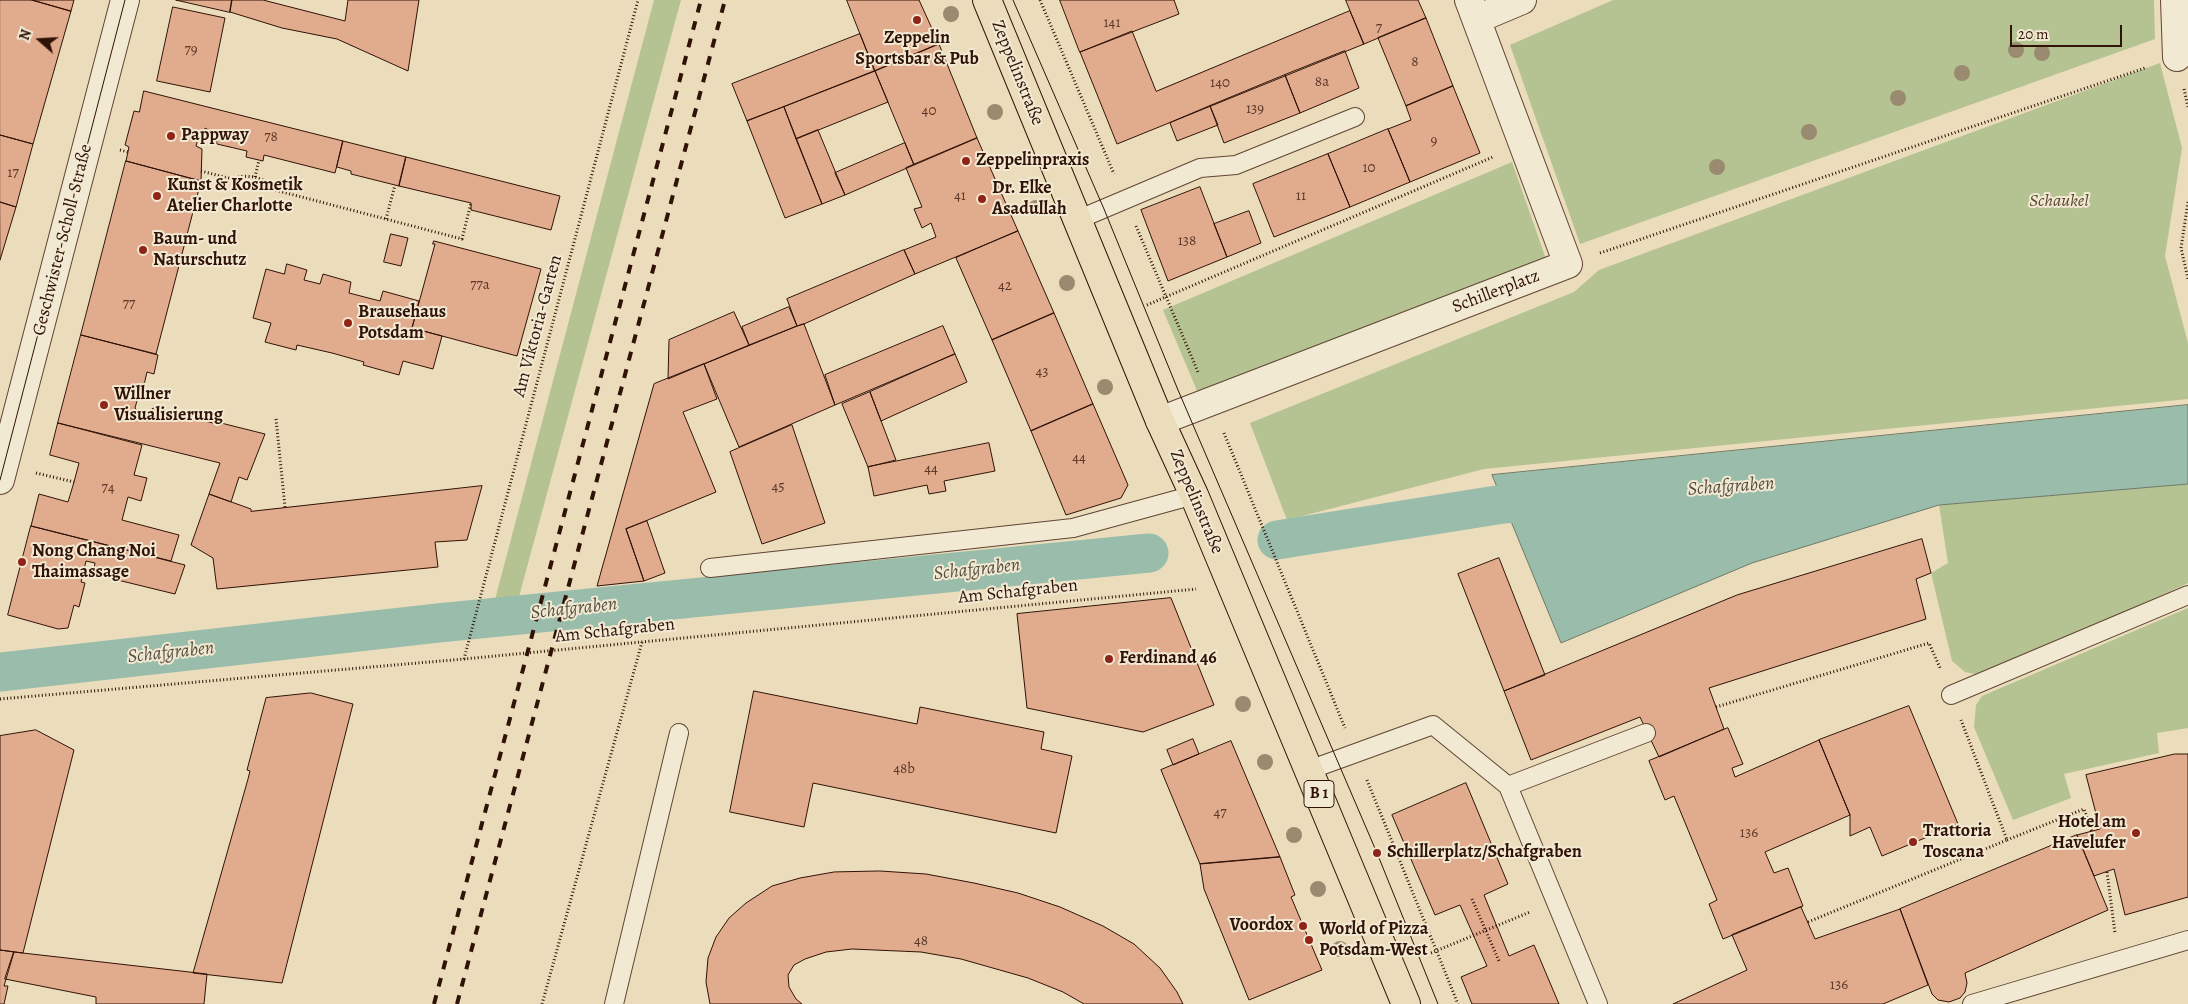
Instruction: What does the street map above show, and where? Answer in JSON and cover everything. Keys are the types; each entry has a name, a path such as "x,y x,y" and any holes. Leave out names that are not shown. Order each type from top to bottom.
{"main road":[{"name":"Zeppelinstraße","path":"987,0 1119,317 1160,421 1194,495 1406,1004"}],"street":[{"name":"Geschwister-Scholl-Straße","path":"0,480 125,0"},
{"path":"1522,0 1473,9 1568,264"},
{"path":"2175,0 2177,57"},
{"name":"Schillerplatz","path":"1160,421 1568,264"}],"lane":[{"path":"1077,220 1200,168 1236,166 1356,117"},
{"path":"710,568 1073,528 1194,495"},
{"path":"1951,695 2188,595"},
{"path":"1309,770 1433,725 1508,786 1598,1004"},
{"path":"614,1004 679,733"},
{"path":"1508,786 1646,733"},
{"path":"1972,1004 2188,940"}],"path":[{"name":"Am Viktoria-Garten","path":"464,659 638,0"},
{"path":"1568,264 2177,57"},
{"path":"1119,317 1523,144"},
{"path":"255,177 259,160"},
{"path":"201,171 232,180 243,176 255,177 266,181 275,190 462,239 471,203"},
{"path":"386,219 395,185"},
{"path":"2188,202 2181,248 2188,278"},
{"path":"1211,402 1458,1004"},
{"path":"276,419 285,507"},
{"name":"Am Schafgraben","path":"0,699 464,659 1231,585"},
{"path":"542,1004 642,642"},
{"path":"1716,707 1929,643 2007,840"},
{"path":"1808,922 2084,809 2092,832"},
{"path":"2106,872 2118,960"},
{"path":"1472,900 1499,961"},
{"path":"1431,953 1556,901"}],"green space":[{"path":"654,0 681,0 517,604 493,607"},
{"path":"1613,0 2154,0 2155,39 1580,244 1510,45"},
{"name":"Schaukel","path":"2160,63 2182,148 2165,256 2188,343 2188,399 1484,469 1287,520 1250,423 1574,292 1599,270"},
{"path":"1512,162 1546,259 1198,393 1163,310"},
{"path":"2188,484 2188,583 1984,676 1965,672 1952,661 1931,573 1948,563 1939,505"},
{"path":"2188,608 2188,728 2157,733 2159,753 2064,774 2071,798 2013,820 1974,727 1976,705 1982,696"}],"water":[{"path":"2188,405 2188,484 1939,505 1752,563 1561,643 1492,475"}],"building":[{"path":"0,0 32,0 71,11 33,144 0,135"},
{"path":"32,0 74,0 71,11"},
{"path":"176,0 232,0 230,12"},
{"path":"232,0 263,0 345,21 348,0 419,0 408,71 337,39 282,28 230,12"},
{"path":"847,0 919,0 939,44 875,71"},
{"path":"1060,0 1174,0 1179,14 1080,52"},
{"path":"1346,0 1418,0 1426,18 1364,44"},
{"path":"173,7 225,18 210,92 157,81"},
{"path":"1350,11 1364,44 1117,144 1080,52 1132,31 1156,91"},
{"path":"1426,18 1453,86 1406,106 1378,38"},
{"path":"860,34 875,71 747,121 732,84"},
{"path":"939,44 977,138 914,165 875,71"},
{"path":"1345,51 1359,88 1300,113 1285,75"},
{"path":"875,71 888,102 796,139 784,107"},
{"path":"1285,75 1300,113 1224,143 1210,106"},
{"path":"1453,86 1480,153 1410,182 1388,129 1411,120 1406,106"},
{"path":"144,91 343,141 335,173 264,155 263,161 246,157 247,151 217,144 215,136 210,134 206,128 200,132 196,146 202,149 201,181 126,161 129,147 125,145 134,111 139,112"},
{"path":"1210,106 1218,125 1177,141 1170,123"},
{"path":"784,107 822,204 785,218 747,121"},
{"path":"1388,129 1410,182 1350,207 1328,154"},
{"path":"818,130 845,195 822,204 796,139"},
{"path":"0,135 33,144 16,207 0,202"},
{"path":"977,138 1018,231 915,274 904,250 936,237 931,223 922,228 914,209 922,207 906,168"},
{"path":"343,141 406,157 399,186 351,174 351,171 337,167"},
{"path":"905,143 914,165 845,195 835,173"},
{"path":"1328,154 1350,207 1274,237 1253,184"},
{"path":"406,157 560,196 551,230 471,210 471,203 399,186"},
{"path":"126,161 201,181 156,354 81,335"},
{"path":"1200,187 1227,257 1168,281 1141,210"},
{"path":"0,202 16,207 0,260"},
{"path":"1249,211 1261,243 1227,257 1214,224"},
{"path":"1018,231 1054,313 992,340 956,258"},
{"path":"391,234 408,238 401,266 384,262"},
{"path":"434,241 541,269 517,356 412,328 435,244 433,244"},
{"path":"904,250 915,274 797,326 787,299"},
{"path":"287,264 307,270 304,280 320,284 323,274 351,282 349,293 380,301 383,291 419,301 412,328 442,336 433,369 403,361 399,375 363,365 364,362 332,353 297,345 296,350 265,342 271,323 253,318 266,269 284,274"},
{"path":"789,307 797,326 749,345 742,327"},
{"path":"734,312 749,345 668,379 669,340"},
{"path":"1054,313 1093,404 1031,431 992,340"},
{"path":"804,324 835,405 739,447 704,364"},
{"path":"943,326 955,354 835,405 825,375"},
{"path":"81,335 158,355 154,374 147,372 141,398 138,397 135,408 142,418 153,408 265,434 247,480 239,477 231,502 209,494 220,463 58,423"},
{"path":"955,354 967,382 881,421 870,392"},
{"path":"704,364 717,399 683,412 716,492 626,529 644,581 597,586 654,384"},
{"path":"870,392 896,460 868,467 842,404"},
{"path":"1093,404 1128,485 1121,498 1066,515 1031,431"},
{"path":"58,423 142,445 134,475 147,478 141,501 128,497 122,520 179,535 171,561 31,526 39,494 68,502 79,463 50,455"},
{"path":"792,425 825,523 762,544 730,452"},
{"path":"989,443 995,471 944,481 946,491 929,494 927,485 874,496 868,467"},
{"path":"482,486 467,540 435,542 438,567 217,589 213,558 191,545 209,494 251,509 251,511"},
{"path":"647,521 665,573 644,581 626,529"},
{"path":"31,526 185,565 175,594 93,574 95,563 86,561 81,582 85,583 79,607 74,605 68,628 58,629 8,615"},
{"path":"1922,539 1931,573 1916,579 1926,619 1709,688 1724,729 1659,757 1640,717 1531,760 1504,691 1737,595"},
{"path":"1499,558 1545,675 1504,691 1458,574"},
{"name":"Ferdinand 46","path":"1171,598 1214,705 1143,732 1027,708 1017,614"},
{"path":"754,691 917,724 920,707 1044,732 1041,749 1072,756 1056,833 813,783 804,827 730,812"},
{"path":"311,693 353,704 282,983 193,973 248,779 250,771 247,770 266,698"},
{"path":"1909,706 1958,824 1882,856 1870,827 1850,836 1850,815 1819,740"},
{"path":"1728,728 1743,764 1732,768 1735,777 1819,740 1850,815 1765,852 1774,873 1788,868 1803,906 1723,939 1709,904 1717,900 1674,796 1665,800 1649,761"},
{"path":"36,730 74,750 23,953 0,950 0,736"},
{"path":"1193,739 1199,754 1173,765 1167,750"},
{"path":"1231,741 1280,857 1200,864 1161,770"},
{"name":"Hotel am Havelufer","path":"2175,754 2188,754 2188,897 2125,915 2114,869 2094,876 2077,835 2100,829 2086,775"},
{"path":"1466,783 1508,884 1484,895 1509,956 1534,945 1559,1004 1472,1004 1461,977 1487,966 1460,905 1435,915 1392,815"},
{"path":"2077,835 2108,910 1965,973 1967,983 1965,992 1960,998 1949,1002 1938,1000 1932,994 1900,909"},
{"path":"1280,857 1295,895 1291,897 1322,970 1249,1000 1204,889 1200,864"},
{"path":"880,871 926,874 974,883 1018,893 1060,907 1103,926 1134,944 1160,968 1183,1004 1084,1004 1063,992 1028,978 961,959 921,952 852,949 826,952 794,965 788,975 789,987 796,999 802,1004 710,1004 706,982 708,958 716,937 729,918 746,903 772,886 800,878 834,872"},
{"path":"1801,907 1815,939 1900,909 1928,985 1883,1004 1673,1004 1747,970 1732,935"},
{"path":"0,950 14,952 4,986 8,986 4,1004 0,1004"},
{"path":"14,952 207,974 204,1004 96,1004 96,997 5,979"}],"waterway":[{"name":"Schafgraben","path":"1277,540 1503,504 1556,500"},
{"name":"Schafgraben","path":"0,672 438,623 1149,553"}],"tram line":[{"path":"0,480 125,0"},
{"path":"1013,0 1104,209 1178,390 1377,853 1438,1004"}],"railway":[{"path":"434,1004 701,0"},
{"path":"457,1004 725,0"}],"place":[{"name":"Zeppelin Sportsbar & Pub","path":"917,20"},
{"name":"Pappway","path":"171,136"},
{"name":"Zeppelinpraxis","path":"966,161"},
{"name":"Kunst & Kosmetik Atelier Charlotte","path":"157,196"},
{"name":"Dr. Elke Asadullah","path":"982,199"},
{"name":"Baum- und Naturschutz","path":"143,250"},
{"name":"Brausehaus Potsdam","path":"348,323"},
{"name":"Willner Visualisierung","path":"104,405"},
{"name":"Nong Chang Noi Thaimassage","path":"22,562"},
{"name":"Ferdinand 46","path":"1109,659"},
{"name":"Hotel am Havelufer","path":"2136,833"},
{"name":"Trattoria Toscana","path":"1913,842"},
{"name":"Schillerplatz/Schafgraben","path":"1377,853"},
{"name":"Voordox","path":"1303,926"},
{"name":"World of Pizza Potsdam-West","path":"1309,940"}]}
